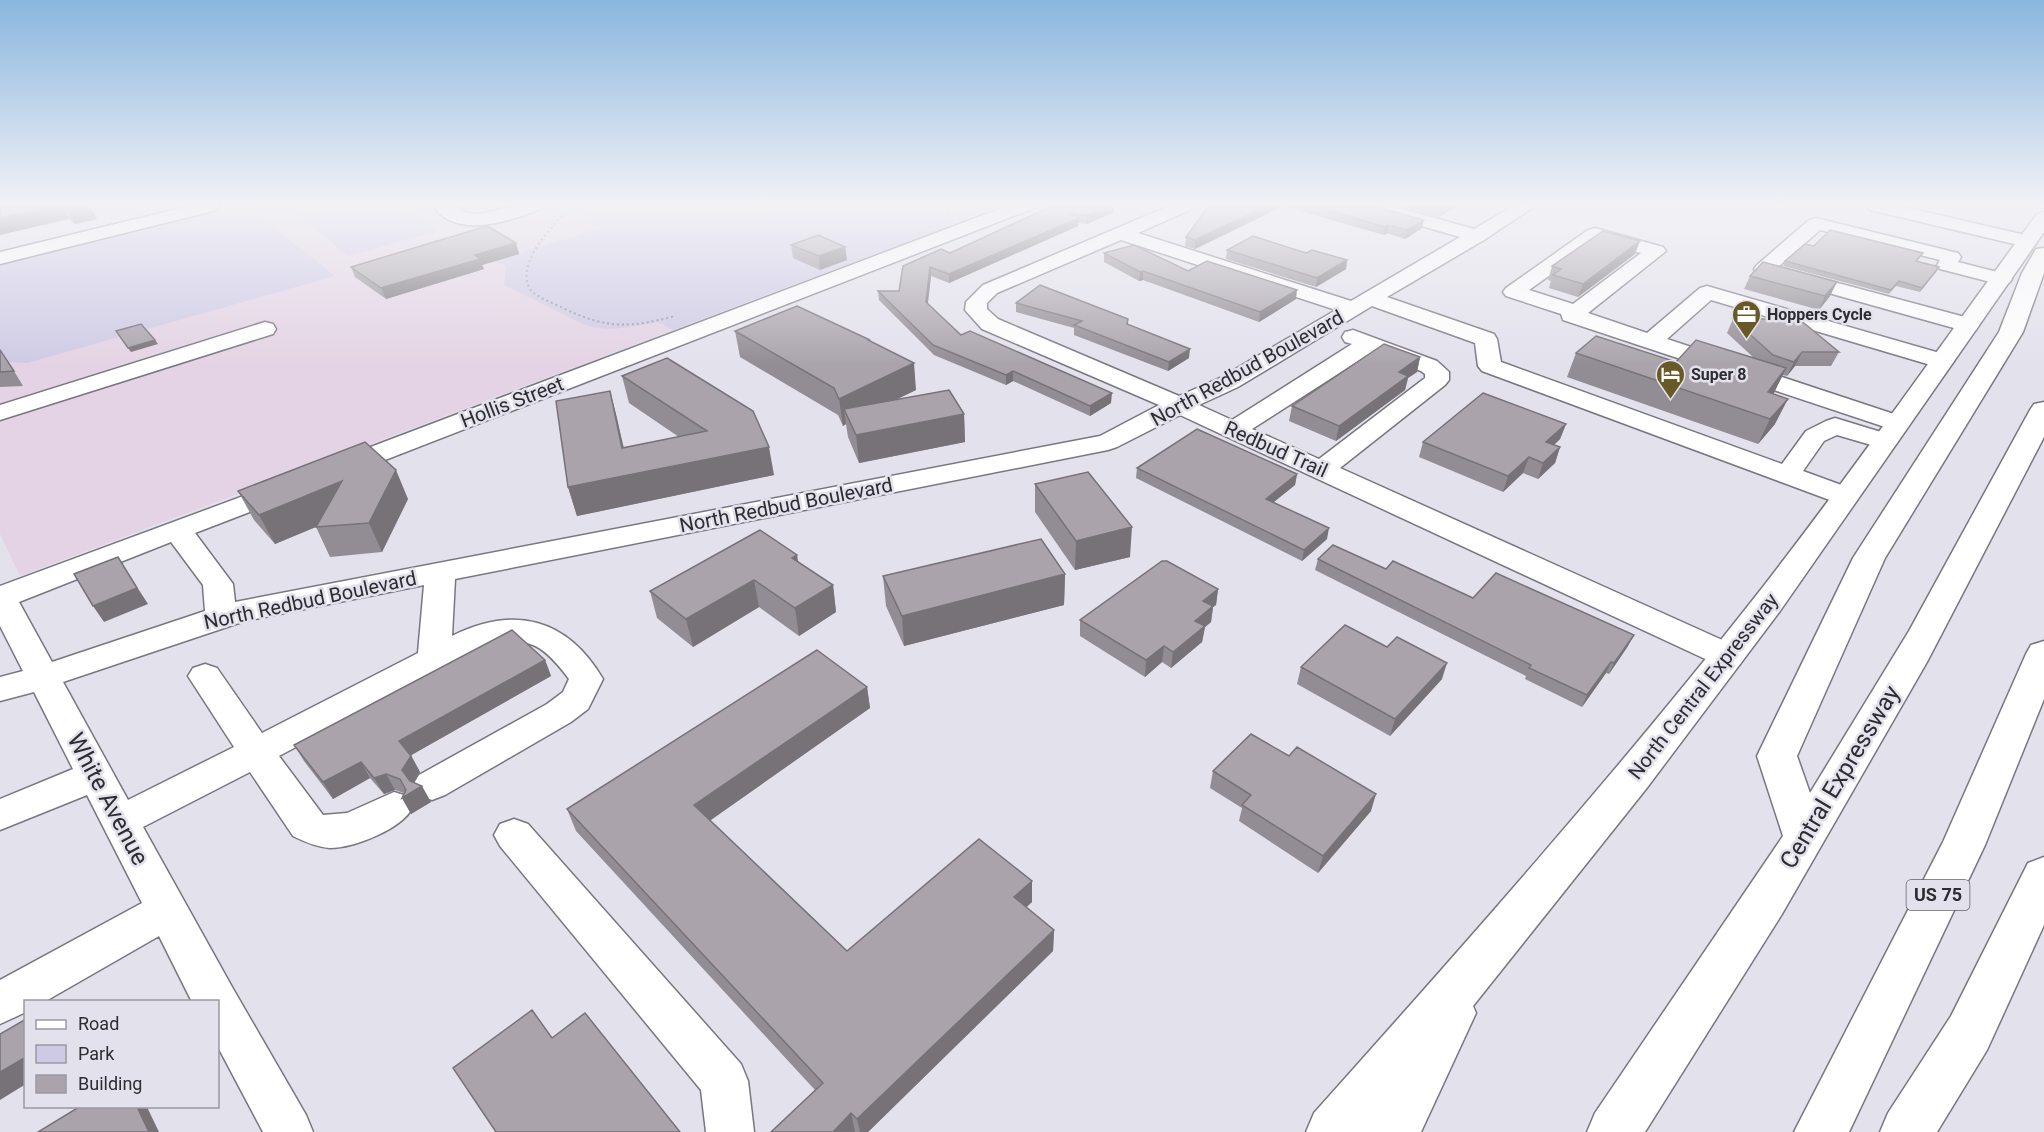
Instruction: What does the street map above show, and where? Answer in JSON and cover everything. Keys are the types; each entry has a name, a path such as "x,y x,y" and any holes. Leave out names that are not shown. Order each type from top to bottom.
{"main road":[{"name":"North Central Expressway","path":"1333,1132 1613,800 1728,656 1968,325 2020,259"},
{"path":"1804,838 1777,756 1869,558 2011,332 2033,273 2035,259"},
{"name":"Central Expressway","path":"1614,1132 1705,996 1804,838 1904,670 2044,410"},
{"name":"US 75","path":"1821,1132 1963,845 2044,654"},
{"path":"1907,1132 1969,1033 2044,876"},
{"path":"1394,1132 1472,968"}],"street":[{"name":"Hollis Street","path":"0,597 885,259"},
{"name":"Redbud Trail","path":"1060,259 990,289 977,302 976,310 990,324 1179,405 1728,656"},
{"path":"1209,259 1486,339 1490,366 1845,496"},
{"name":"North Redbud Boulevard","path":"0,689 42,678 221,617 440,572 1089,447 1124,436 1179,405 1230,382 1439,259"},
{"path":"1560,259 1513,292 1576,312"},
{"path":"1646,259 1572,315 1651,341 1891,432"},
{"path":"1776,259 1764,269 1968,325"},
{"path":"1950,259 1947,265 2002,279"},
{"path":"1651,341 1707,292 1942,361"},
{"path":"1830,328 1849,311"},
{"path":"682,359 786,317"},
{"path":"1321,470 1437,380 1437,372 1429,366 1325,327"},
{"path":"1884,344 1899,327"},
{"path":"0,413 265,329"},
{"path":"1233,430 1370,343"},
{"path":"1787,475 1815,436 1835,426 1891,432"},
{"path":"178,530 218,584 221,617"},
{"path":"434,660 440,572"},
{"name":"White Avenue","path":"0,597 216,1000"},
{"path":"121,821 479,636 498,631 523,629 549,637 579,667 585,679 576,700 559,713 432,785"},
{"path":"205,676 307,825 315,831 339,831 361,826 394,807"},
{"path":"0,815 95,776"},
{"path":"514,835 724,1081 730,1132"},
{"path":"0,1003 167,910"},
{"name":"White Avenue","path":"219,1006 289,1132"}],"path":[{"path":"532,259 528,277 530,288 533,291 543,298 608,325 635,325 676,316"}],"shaded area":[{"path":"21,259 863,259 20,576 0,534 0,264"}],"green space":[{"path":"21,259 313,259 335,276 27,363 9,362 0,349 0,264"},
{"path":"501,259 862,259 673,330 658,322 620,328 592,327 583,324 504,285 506,266 494,261"}],"building":[{"path":"378,259 480,259 381,288 351,267"},
{"path":"919,259 984,259 949,274 930,267 926,302 961,335 970,331 1112,393 1090,406 1013,371 1006,375 933,345 878,291 899,291 903,266"},
{"path":"1115,259 1163,259 1188,271 1207,261 1297,290 1260,312 1143,271 1140,272"},
{"path":"1255,259 1347,260 1317,278"},
{"path":"1562,259 1616,259 1583,284 1553,275 1561,269 1552,266"},
{"path":"1788,259 1918,259 1916,261 1939,267 1922,288 1899,281 1891,290 1785,261"},
{"path":"1763,262 1837,282 1825,296 1750,276"},
{"path":"1040,285 1128,319 1127,324 1190,349 1169,362 1074,325 1082,321 1016,303"},
{"path":"797,306 914,363 839,399 834,388 735,331"},
{"path":"1733,319 1799,319 1839,352 1802,352 1794,362 1773,355"},
{"path":"141,324 155,340 128,348 116,331"},
{"path":"1596,336 1676,362 1696,340 1786,368 1768,392 1788,399 1770,419 1576,353"},
{"path":"1384,344 1420,357 1399,372 1408,376 1339,426 1292,406"},
{"path":"0,350 14,371 0,372"},
{"path":"667,358 753,411 769,447 568,487 556,401 610,391 622,448 707,431 622,376"},
{"path":"949,390 964,414 856,435 844,409"},
{"path":"1483,393 1566,424 1546,442 1560,447 1543,463 1529,457 1508,476 1423,442"},
{"path":"1197,429 1297,474 1266,499 1329,528 1304,550 1137,468"},
{"path":"365,442 396,470 369,523 316,527 342,481 259,515 238,491"},
{"path":"1088,472 1132,527 1076,541 1035,484"},
{"path":"760,530 797,555 792,558 833,585 795,608 754,580 686,619 650,591"},
{"path":"1041,539 1065,574 902,616 883,576"},
{"path":"1333,545 1386,569 1393,561 1473,598 1496,573 1634,635 1587,695 1529,668 1531,665 1318,559"},
{"path":"118,557 137,588 93,606 74,574"},
{"path":"1162,561 1167,561 1218,589 1203,601 1213,606 1195,621 1205,626 1173,652 1164,646 1146,660 1080,620"},
{"path":"1345,625 1387,647 1397,637 1447,663 1395,719 1301,667"},
{"path":"512,630 545,660 399,741 411,756 402,770 410,781 422,786 402,798 406,790 400,779 386,774 374,778 361,762 323,782 294,745"},
{"path":"817,650 867,687 694,805 847,951 979,839 1032,881 1014,897 1054,930 857,1119 851,1113 833,1132 771,1132 823,1083 567,809"},
{"path":"1251,734 1289,756 1297,747 1376,794 1323,856 1242,805 1251,795 1213,771"},
{"path":"532,1010 552,1038 585,1013 680,1132 496,1132 453,1068"},
{"path":"24,1020 24,1058 0,1072 0,1034"},
{"path":"77,1108 137,1108 149,1132 38,1132"}],"place":[{"name":"Hoppers Cycle","path":"1746,340"},
{"name":"Super 8","path":"1670,400"}]}
